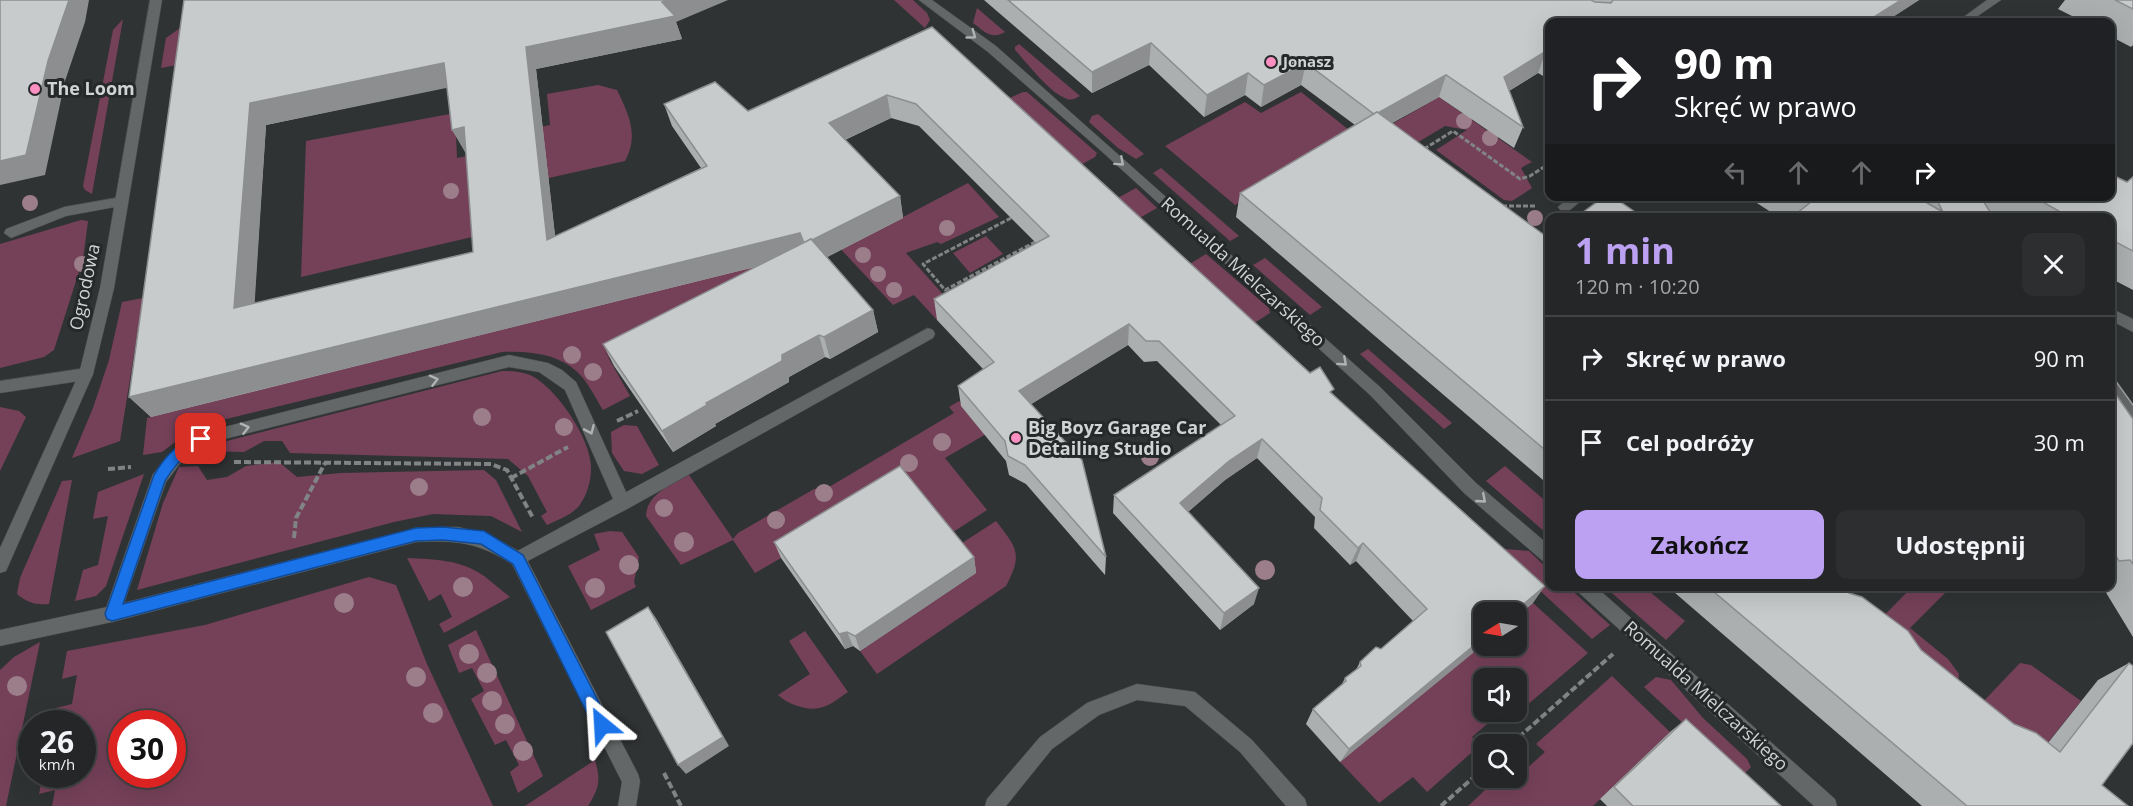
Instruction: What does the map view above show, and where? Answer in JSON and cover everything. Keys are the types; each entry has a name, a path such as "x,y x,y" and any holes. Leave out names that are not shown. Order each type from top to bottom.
{"street":[{"name":"Ogrodowa","path":"0,566 86,374 107,288 156,0"},
{"name":"Romualda Mielczarskiego","path":"925,0 992,49 1103,146 1375,391 1470,488 1545,553"},
{"path":"1968,18 1995,0"},
{"path":"1565,207 1574,201"},
{"path":"11,232 64,212 121,202"},
{"path":"2115,316 2133,326"},
{"path":"518,560 928,334"},
{"path":"112,614 159,479 169,463 183,449 201,439 509,361 539,364 558,373 571,386 623,503"},
{"path":"0,387 86,374"},
{"path":"2115,391 2133,417"},
{"path":"0,638 112,614 416,535 443,533 484,538 518,560 631,781 627,806"},
{"name":"Romualda Mielczarskiego","path":"1589,591 1828,806"},
{"path":"994,806 1046,743 1093,709 1137,692 1190,699 1246,746 1298,806"}],"path":[{"path":"1417,153 1454,131 1520,179 1530,176 1545,166"},
{"path":"1424,149 1433,155"},
{"path":"1494,200 1503,206 1565,207"},
{"path":"1011,218 923,264 945,290 1035,242"},
{"path":"223,462 491,464 507,470 547,545"},
{"path":"108,469 169,463"},
{"path":"292,569 296,518 325,463"},
{"path":"1522,734 1636,634"},
{"path":"1441,806 1473,778"}],"shaded area":[{"path":"894,0 913,0 927,13 930,20 925,28"},
{"path":"977,8 1005,32 992,35 973,23"},
{"path":"123,19 92,194 83,186 113,30"},
{"path":"183,26 177,65 161,68 166,38"},
{"path":"1019,44 1080,96 1069,99 1052,90 1015,50"},
{"path":"598,85 617,90 625,108 632,134 625,161 472,195 472,237 301,277 306,141 455,113 457,158 508,148 507,134 550,125 547,94"},
{"path":"1027,92 1097,153 1095,157 1077,167 1005,100"},
{"path":"1301,92 1354,134 1235,205 1165,146 1245,102 1261,113"},
{"path":"1439,97 1532,162 1521,168 1532,188 1512,201 1504,200 1436,150 1467,130 1445,126 1395,156 1335,157"},
{"path":"1098,114 1144,154 1136,159 1118,148 1089,122 1092,116"},
{"path":"1161,168 1239,236 1230,241 1153,173"},
{"path":"968,183 999,217 941,244 937,242 906,253 948,300 937,320 914,295 893,305 837,245 609,358 604,350 630,396 603,410 585,381 565,363 535,353 502,352 210,423 190,431 162,452 143,455 147,418 612,302 824,196 863,238"},
{"path":"1136,188 1157,208 1136,220 1114,200"},
{"path":"81,220 88,221 83,259 54,350 44,357 0,368 0,244"},
{"path":"986,236 1003,254 970,273 953,253"},
{"path":"1206,254 1269,308 1270,313 1251,325 1188,265"},
{"path":"1265,258 1322,307 1310,315 1253,265"},
{"path":"143,298 120,441 72,458 93,408 109,360 122,302"},
{"path":"1368,349 1452,423 1444,429 1360,354"},
{"path":"502,371 529,375 545,385 570,415 587,449 591,476 584,498 575,510 547,525 541,516 547,512 528,476 508,459 290,453 282,441 264,441 244,452 200,451 211,445"},
{"path":"959,401 986,434 945,458 987,510 947,536 781,558 755,573 733,540 681,565 646,516 647,508 656,496 668,486 689,475 733,539 738,533 814,489 829,487 954,413 949,407"},
{"path":"0,407 19,411 26,417 0,471"},
{"path":"624,425 637,426 659,465 642,474 624,471 612,453 611,432"},
{"path":"279,462 297,477 341,473 484,470 496,480 522,532 491,516 433,514 394,522 137,590 163,503 179,467 198,466 207,480 227,477 246,466"},
{"path":"1505,466 1545,501 1545,532 1486,481"},
{"path":"144,474 106,586 96,596 75,601 83,570 98,565 108,516 93,519 98,492"},
{"path":"72,480 49,604 32,603 17,594 20,578 62,481"},
{"path":"996,521 1013,545 1016,558 1006,586 877,674 860,651 976,573 956,547"},
{"path":"610,531 622,532 639,557 634,582 636,587 591,610 568,566 600,550 594,534"},
{"path":"1494,548 1529,551 1545,566 1545,591 1572,591 1610,625 1592,639"},
{"path":"407,558 437,560 466,567 484,576 510,597 444,633 439,624 452,617 441,594 429,601"},
{"path":"369,577 396,585 427,664 493,806 52,806 55,790 39,794 40,788 96,788 96,710 56,710 72,704 77,675 62,679 67,651 205,625"},
{"path":"1610,591 1649,591 1685,621 1666,640"},
{"path":"1908,591 1947,591 1910,628 1948,659 1959,674 1958,684 1866,634"},
{"path":"1533,603 1588,653 1527,705 1527,668 1473,668 1473,722 1489,722 1473,734 1473,751 1427,792 1413,777 1379,803 1340,762 1473,652 1473,656 1527,656 1527,608"},
{"path":"476,630 543,776 518,793 510,772 519,765 506,740 495,745 471,699 484,691 472,668 459,673 448,645"},
{"path":"805,631 848,692 829,705 812,709 799,707 778,695 810,674 789,641"},
{"path":"40,642 26,710 18,710 18,748 6,806 0,806 0,670 14,657"},
{"path":"2020,663 2031,665 2081,701 2038,755 1978,707"},
{"path":"1612,676 1670,732 1593,806 1468,806 1487,788 1527,788 1527,768 1545,752 1536,744"},
{"path":"1656,677 1671,680 1703,718 1747,759 1751,767 1741,777 1644,687"},
{"path":"595,760 598,784 588,806 525,806"}],"building":[{"name":"The Loom","path":"0,0 69,0 48,61 26,155 0,161"},
{"path":"184,0 668,0 662,2 675,16 526,47 547,240 707,166 664,104 715,82 748,111 932,27 1310,373 1320,367 1334,389 1330,392 1545,586 1526,602 1473,602 1473,646 1349,749 1313,709 1346,681 1345,678 1361,666 1360,662 1376,647 1381,649 1427,609 1363,543 1358,548 1320,510 1322,498 1262,439 1229,461 1180,503 1259,588 1224,613 1114,495 1235,416 1159,341 1146,341 1129,324 1019,391 1082,460 1106,557 1025,465 1008,456 1005,441 958,386 994,362 934,299 1049,236 916,104 887,95 829,123 900,196 804,243 800,233 129,397","holes":["444,63 452,130 464,127 473,252 234,308 250,103"]},
{"path":"1008,0 1591,0 1611,3 1613,0 1901,0 1872,18 1545,18 1545,52 1504,77 1523,127 1446,75 1374,114 1306,63 1264,85 1248,73 1207,95 1151,43 1092,72"},
{"path":"2115,0 2133,0 2133,9"},
{"path":"1377,112 1545,236 1545,450 1240,193"},
{"path":"2115,176 2127,182 2133,177 2133,251 2115,242 2115,213 2062,213 2041,201 2115,201"},
{"path":"1598,201 1619,201 1637,213 1582,213"},
{"path":"1812,201 1924,201 1943,212 1938,201 1983,201 1991,213 1797,213"},
{"path":"811,239 873,310 824,337 819,335 782,355 782,361 706,403 707,405 662,431 603,344"},
{"path":"2115,393 2133,419 2133,564 2130,560 2119,561 2115,555"},
{"path":"900,466 974,557 855,636 847,632 839,634 774,542"},
{"path":"1713,591 1847,591 1862,597 1908,631 1921,650 2014,724 2036,733 2060,752 2129,663 2133,666 2133,743 2102,785 2128,806 1967,806"},
{"path":"648,607 723,737 678,765 606,632"},
{"path":"1686,719 1781,806 1633,806 1614,787"}],"tram line":[{"path":"2115,380 2133,405"}],"place":[{"name":"Jonasz","path":"1271,62"},
{"name":"The Loom","path":"35,89"},
{"name":"Big Boyz Garage Car Detailing Studio","path":"1016,438"}],"route":[{"path":"201,439 183,449 169,463 159,479 112,614 416,535 443,533 484,538 518,560 602,725"}]}
